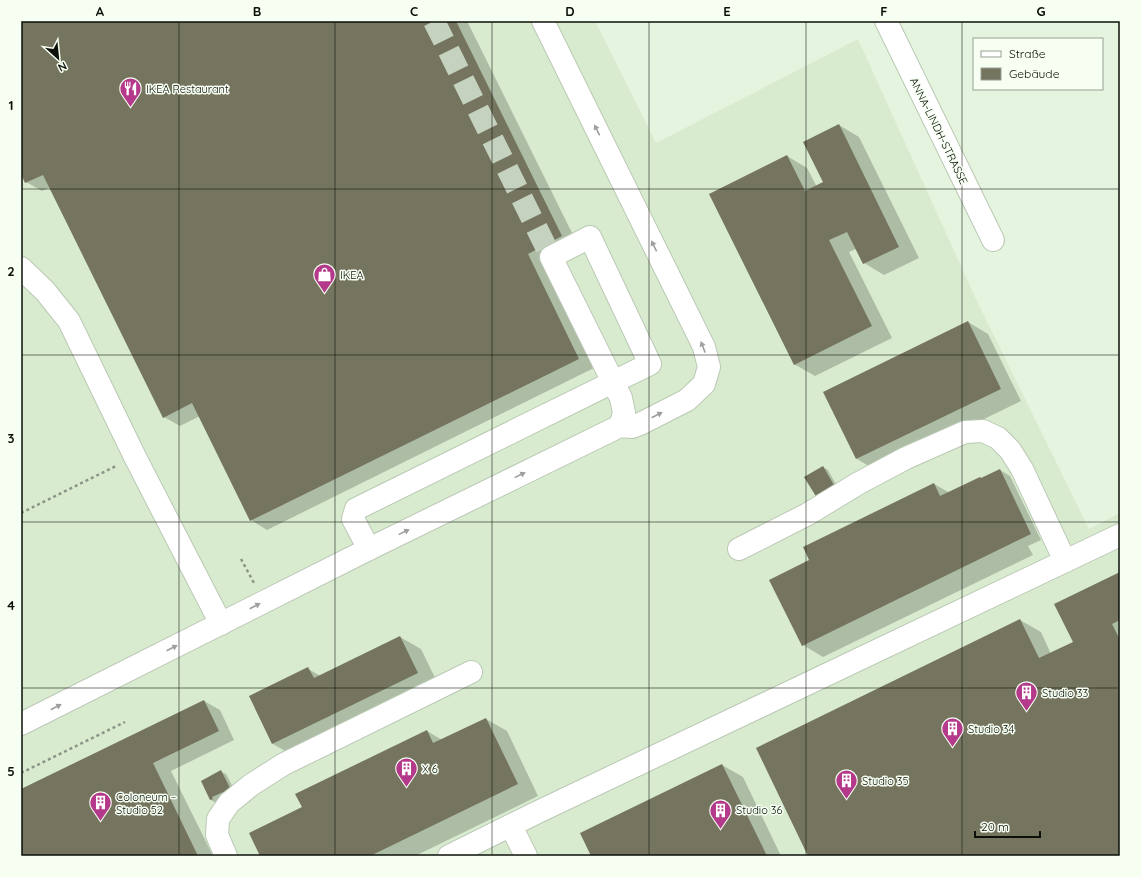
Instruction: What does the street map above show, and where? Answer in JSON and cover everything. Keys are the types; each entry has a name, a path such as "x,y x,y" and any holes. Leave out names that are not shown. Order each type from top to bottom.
{"street":[{"path":"21,724 369,549 620,426 632,427 642,423 687,400 704,384 709,368 704,347 543,21"},
{"name":"ANNA-LINDH-STRASSE","path":"886,21 993,240"},
{"path":"369,549 353,519 356,509 613,382 650,364 590,237 551,257 613,382 621,398 624,412 620,426"},
{"path":"21,268 45,291 69,321 220,624"},
{"path":"739,549 808,514 859,483 906,458 965,432 983,431 998,438 1010,450 1022,469 1065,561"},
{"path":"449,856 1120,535"},
{"path":"226,856 217,835 218,819 229,803 251,785 284,764 471,672"},
{"path":"511,826 526,856"}],"path":[{"path":"21,513 136,456"},
{"path":"21,773 125,722"}],"shaded area":[{"path":"21,21 595,21 656,143 858,39 975,297 1089,529 1120,513 1120,856 21,856"}],"building":[{"name":"IKEA","path":"21,21 456,21 562,236 528,254 579,359 250,521 192,403 163,418 43,175 25,183 21,174"},
{"path":"839,124 899,247 863,264 847,232 829,240 872,326 794,365 709,194 787,155 805,191 823,182 803,142"},
{"path":"968,321 1001,389 856,459 823,392"},
{"path":"823,466 835,487 817,498 804,477"},
{"path":"1000,469 1031,534 802,646 769,580 809,560 803,547 934,483 940,496"},
{"path":"1120,572 1120,620 1112,624 1120,640 1120,856 808,856 756,748 1020,619 1039,658 1073,642 1054,604"},
{"path":"400,636 418,673 272,744 249,696 308,667 314,678"},
{"name":"Coloneum – Studio 52","path":"204,700 219,731 153,763 198,856 21,856 21,789"},
{"name":"X 6","path":"486,718 518,784 370,856 260,856 249,833 302,807 295,794 427,730 433,743"},
{"path":"722,764 767,856 591,856 580,833"},
{"path":"221,770 231,790 212,797 213,799 210,800 201,781"}],"tunnel":[{"path":"434,21 551,257"}],"place":[{"name":"IKEA Restaurant","path":"131,108"},
{"name":"IKEA","path":"325,294"},
{"name":"Studio 33","path":"1027,712"},
{"name":"Studio 34","path":"953,748"},
{"name":"X 6","path":"407,788"},
{"name":"Studio 35","path":"847,800"},
{"name":"Coloneum – Studio 52","path":"101,822"},
{"name":"Studio 36","path":"721,830"}]}
